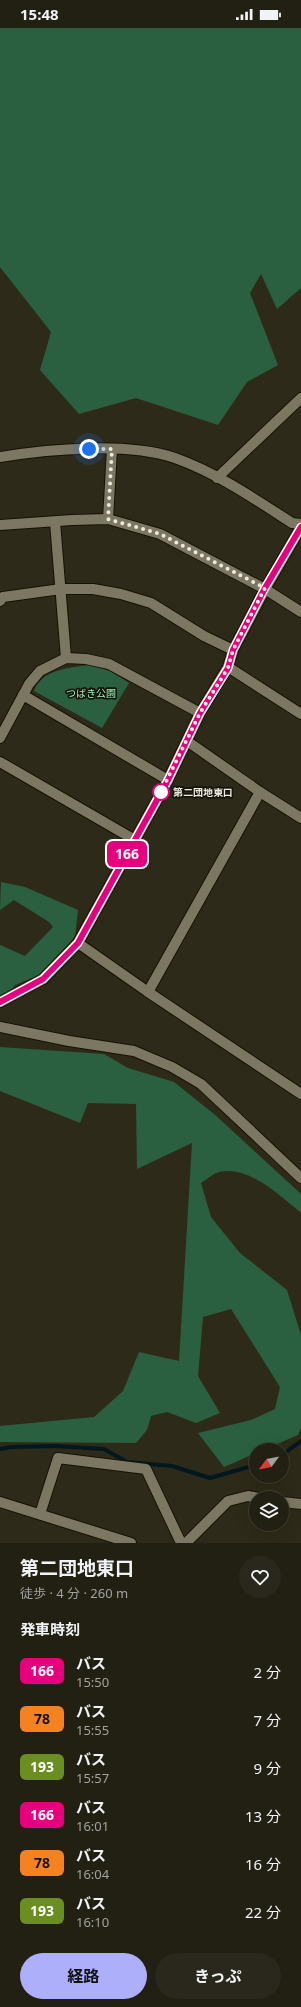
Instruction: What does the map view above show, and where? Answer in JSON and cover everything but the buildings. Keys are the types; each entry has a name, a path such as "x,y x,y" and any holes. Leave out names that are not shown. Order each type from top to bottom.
{"street":[{"path":"217,478 301,398"},
{"path":"0,457 78,449 112,449 149,452 174,458 217,478 246,494 292,523 301,526 265,588 233,650 228,668 200,713 168,780 78,943 43,979 0,1002"},
{"path":"108,519 112,449"},
{"path":"0,525 108,519 160,534 265,588 301,612"},
{"path":"55,522 66,658"},
{"path":"0,601 3,597 61,589 93,589 121,594 150,603 204,636 233,650"},
{"path":"0,738 29,684 40,671 66,658 86,659 109,664 200,713"},
{"path":"228,668 301,714"},
{"path":"24,695 168,780"},
{"path":"187,741 260,792 301,818"},
{"path":"0,762 134,840"},
{"path":"148,992 260,792"},
{"path":"78,943 148,992 301,1094"},
{"path":"0,1027 69,1042 134,1051 172,1067 201,1084 301,1178"},
{"path":"40,1514 58,1458 146,1469 180,1543"},
{"path":"186,1543 228,1501 249,1496"},
{"path":"0,1502 131,1543"},
{"path":"289,1503 301,1504"}],"green space":[{"path":"0,28 301,28 301,288 277,309 261,274 250,293 278,365 247,382 218,425 136,398 79,414 40,370 51,332 0,267"},
{"name":"つばき公園","path":"89,665 110,671 129,683 102,728 34,691 43,678 50,674 65,669"},
{"path":"1,882 25,887 78,910 75,936 45,973 15,985 6,1000 0,1003 0,945 25,956 53,927 49,922 14,900 0,910"},
{"path":"0,1047 104,1054 128,1068 174,1082 214,1114 301,1194 301,1213 274,1191 253,1177 242,1173 230,1171 219,1172 201,1183 211,1217 240,1253 287,1290 301,1335 301,1428 298,1435 279,1443 249,1443 249,1456 224,1467 198,1433 251,1420 275,1409 280,1387 231,1309 203,1317 198,1376 220,1413 196,1423 167,1412 151,1416 147,1430 136,1443 0,1442 0,1426 94,1417 123,1391 139,1352 179,1361 192,1143 137,1169 136,1104 88,1103 80,1123 0,1091"}],"waterway":[{"path":"289,1450 301,1441"},
{"path":"0,1449 11,1447 55,1446 104,1449 127,1462 172,1466 210,1478 249,1467"}],"bus line":[{"name":"166","path":"0,1002 43,979 78,943 168,780 200,713 228,668 233,650 265,588 301,527"}],"place":[{"name":"第二団地東口","path":"161,792"}],"route":[{"path":"89,449 112,449 108,519 160,534 265,588 233,650 228,668 200,713 161,792"}]}
